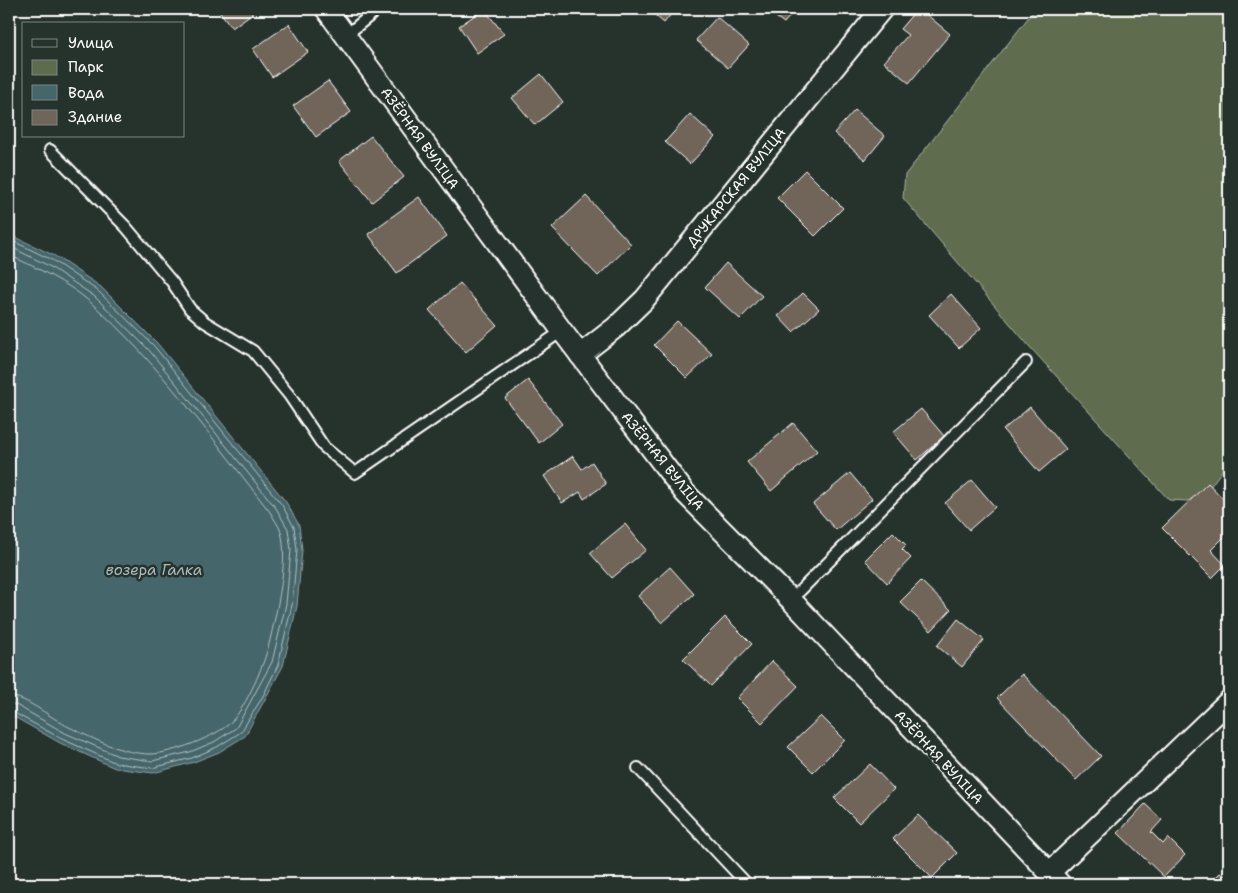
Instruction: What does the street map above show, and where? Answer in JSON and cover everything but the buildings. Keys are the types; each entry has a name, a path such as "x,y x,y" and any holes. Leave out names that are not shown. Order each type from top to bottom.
{"street":[{"name":"АЗЁРНАЯ ВУЛІЦА","path":"326,9 562,331 685,493 791,600 1054,879 1229,700"},
{"name":"ДРУКАРСКАЯ ВУЛІЦА","path":"580,355 616,327 644,300 882,9"}],"lane":[{"path":"345,36 378,9"},
{"path":"50,150 126,227 172,282 190,308 205,322 253,351 289,396 324,447 354,473 562,331"},
{"path":"791,600 1026,362"},
{"path":"638,768 747,884"}],"green space":[{"path":"1035,9 1229,9 1229,461 1210,487 1188,501 1169,500 1029,346 903,198 905,175"}],"water":[{"name":"возера Галка","path":"9,234 55,256 101,287 157,343 286,502 299,525 302,550 297,606 283,666 245,736 219,752 194,762 153,773 115,768 60,743 9,714"}]}
